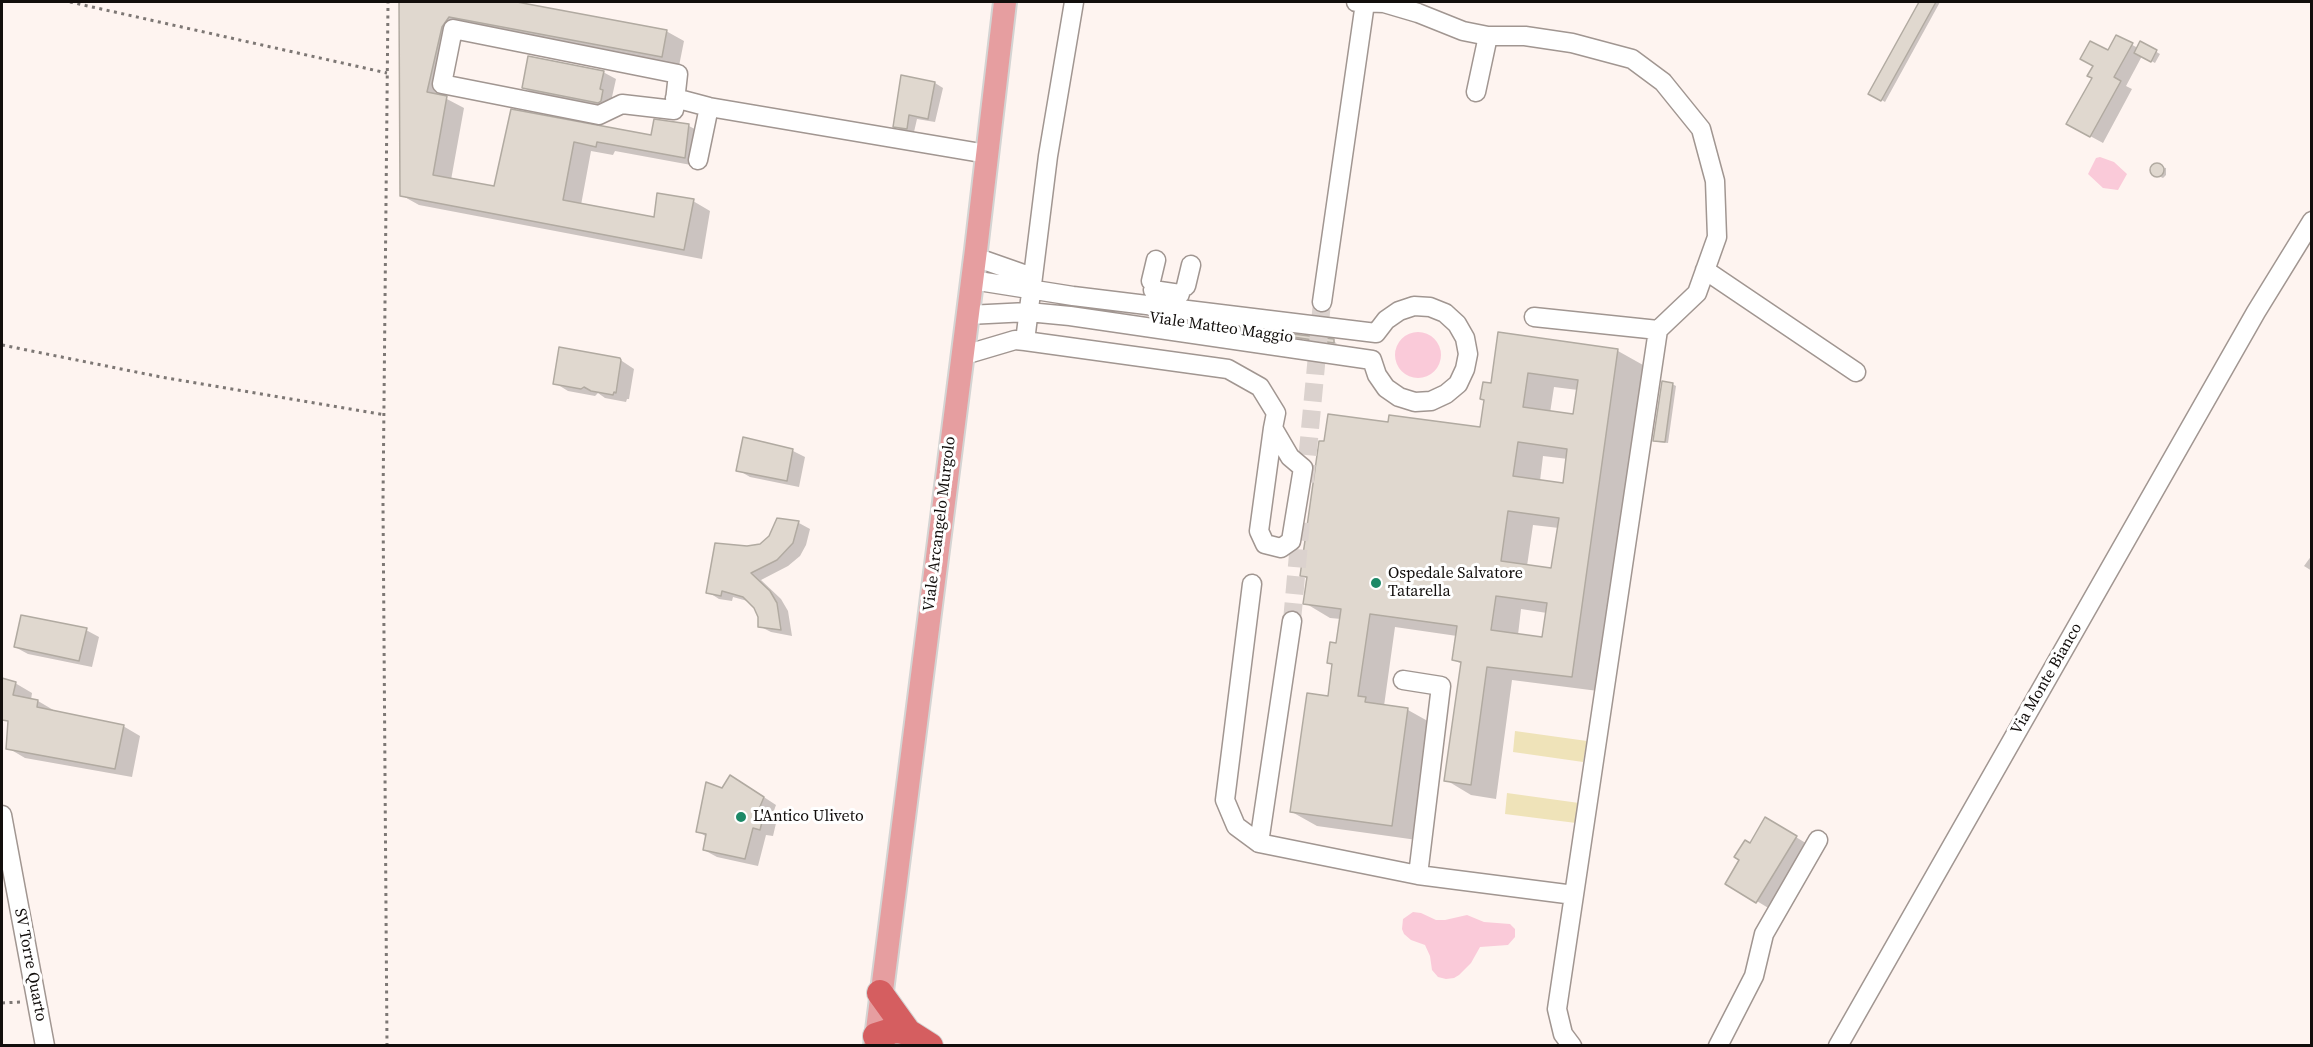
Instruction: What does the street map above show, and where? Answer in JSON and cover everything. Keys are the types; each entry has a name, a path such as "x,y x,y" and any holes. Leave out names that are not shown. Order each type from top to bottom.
{"highway":[{"path":"880,993 887,1040 930,1046"}],"main road":[{"name":"Viale Arcangelo Murgolo","path":"880,993 968,315 1005,2"}],"street":[{"path":"1025,341 1050,144 1074,2"},
{"path":"1322,302 1360,2 1384,3 1418,13 1463,31 1488,36 1525,36 1583,46 1632,59 1664,82 1701,129 1715,181 1717,237 1697,293 1658,330 1577,844 1574,895 1557,1009 1563,1034 1572,1046"},
{"path":"453,29 678,74 675,98 674,110 622,104 599,116 442,84 453,29"},
{"path":"1476,92 1488,36"},
{"path":"675,98 709,107 987,154"},
{"path":"698,160 709,107"},
{"name":"Via Monte Bianco","path":"1838,1046 2256,312 2312,220"},
{"path":"975,257 1031,283"},
{"path":"1156,260 1152,286 1183,290 1191,265"},
{"path":"1705,270 1856,372"},
{"path":"968,315 1028,312 1372,360 1377,375 1386,388 1399,397 1415,402 1431,401 1446,394 1458,384 1465,369 1468,354 1465,338 1457,324 1445,313 1430,307 1414,306 1399,311 1386,320 1377,333 1163,314 1031,283 972,280"},
{"name":"Viale Matteo Maggio","path":"1071,307 1163,314 1372,350"},
{"path":"1534,317 1658,330"},
{"path":"961,357 1015,340 1025,341 1228,369 1260,387 1276,412 1273,428 1259,531 1265,543 1281,548 1291,541 1303,468 1290,457 1273,428"},
{"path":"1252,584 1225,801 1236,826 1259,843 1418,875 1574,895"},
{"path":"1259,843 1292,621"},
{"path":"1403,680 1442,686 1418,875"},
{"name":"SV Torre Quarto","path":"2,815 45,1046"},
{"path":"1718,1046 1754,976 1764,934 1818,840"}],"path":[{"path":"69,2 387,73"},
{"path":"387,1046 382,501 385,415 388,2"},
{"path":"2,345 161,377 385,415"}],"shaded area":[{"path":"2100,157 2114,162 2127,174 2118,190 2103,188 2088,174 2096,158"},
{"path":"1418,332 1434,339 1441,355 1434,371 1418,378 1402,371 1395,355 1402,339"},
{"path":"1515,731 1587,741 1583,762 1513,752"},
{"path":"1507,793 1579,803 1576,823 1505,814"},
{"path":"1413,912 1436,920 1467,915 1484,922 1510,924 1515,929 1515,937 1508,945 1480,947 1471,963 1459,975 1446,979 1438,977 1432,970 1430,956 1425,945 1411,940 1404,934 1403,919"}],"building":[{"path":"399,2 517,2 667,30 662,57 449,17 442,27 427,92 447,96 433,175 494,186 511,109 651,135 654,119 689,124 685,158 597,142 596,147 574,142 563,200 654,217 657,193 694,199 684,250 400,196"},
{"path":"1919,2 1936,2 1881,101 1868,94"},
{"path":"2116,35 2133,43 2114,77 2121,81 2090,137 2066,124 2092,78 2087,76 2093,66 2080,59 2090,41 2108,50"},
{"path":"2140,41 2157,50 2151,62 2134,53"},
{"path":"528,56 604,71 600,89 603,90 601,101 598,103 522,88"},
{"path":"901,75 935,82 928,119 909,115 907,129 893,127"},
{"path":"2157,163 2162,165 2164,170 2162,175 2157,177 2152,175 2150,170 2152,165"},
{"path":"1169,319 1334,339 1334,343"},
{"name":"Ospedale Salvatore Tatarella","path":"1498,332 1618,349 1572,677 1487,667 1471,785 1444,781 1461,662 1452,660 1457,626 1370,614 1358,696 1366,697 1365,702 1408,708 1392,826 1290,812 1307,693 1328,696 1332,664 1327,663 1330,642 1336,643 1341,609 1303,604 1307,577 1300,576 1319,441 1324,441 1328,414 1388,422 1389,415 1480,427 1484,400 1480,399 1483,382 1491,383","holes":["1528,373 1578,380 1573,414 1523,407","1518,442 1567,449 1563,483 1513,476","1508,511 1559,518 1551,568 1501,561","1496,596 1547,603 1542,637 1491,630"]},
{"path":"559,347 620,358 616,393 614,392 613,395 591,391 584,387 581,389 553,384"},
{"path":"1662,381 1673,383 1665,442 1653,441"},
{"path":"743,437 793,449 787,481 736,471"},
{"path":"777,518 799,521 793,543 777,560 751,573 770,591 777,603 781,630 758,627 758,617 754,608 743,597 722,591 721,596 706,593 715,543 747,546 760,544 769,536"},
{"path":"21,615 87,628 79,661 14,647"},
{"path":"2,678 16,682 13,695 38,700 37,707 124,725 115,769 6,749 8,721 2,720"},
{"path":"730,775 764,797 759,809 765,810 760,830 753,828 745,859 703,850 706,834 696,832 706,782 722,788"},
{"path":"1765,817 1797,836 1756,903 1725,884 1739,860 1734,857 1745,840 1750,843"}],"tunnel":[{"path":"1305,482 1322,302"},
{"path":"1292,621 1301,521"}],"place":[{"name":"Ospedale Salvatore Tatarella","path":"1376,583"},
{"name":"L'Antico Uliveto","path":"741,817"}]}
